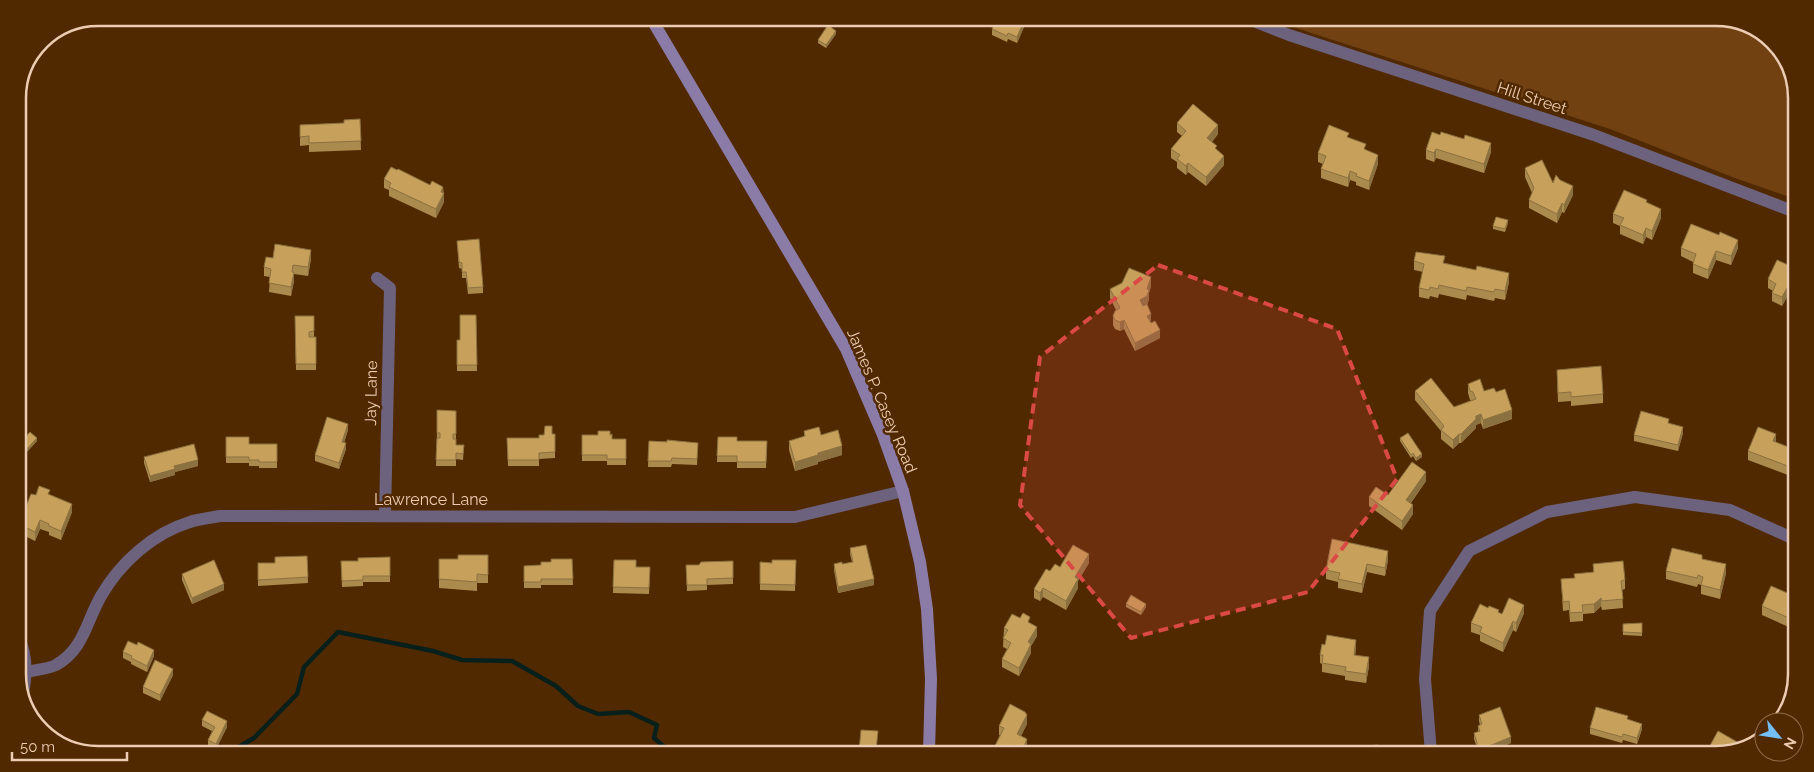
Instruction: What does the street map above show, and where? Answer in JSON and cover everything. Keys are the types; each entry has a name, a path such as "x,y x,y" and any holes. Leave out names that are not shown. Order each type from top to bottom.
{"main road":[{"name":"James P. Casey Road","path":"656,26 846,349 883,435 903,491 920,562 927,609 931,679 929,746"}],"street":[{"name":"Hill Street","path":"1266,26 1594,135 1788,209"},
{"name":"Jay Lane","path":"377,278 390,288 385,515"},
{"name":"Lawrence Lane","path":"26,672 55,666 76,648 101,596 121,569 144,546 169,530 190,522 220,516 795,517 903,491"},
{"path":"1430,746 1425,679 1430,611 1469,551 1547,512 1635,497 1730,510 1788,536"}],"highlighted area":[{"path":"1158,265 1337,329 1397,479 1308,592 1131,638 1020,505 1040,357"}],"shaded area":[{"path":"1292,26 1716,26 1743,32 1767,47 1778,62 1784,75 1788,93 1788,197 1610,129"}],"building":[{"path":"827,26 836,31 826,45 818,40"},
{"path":"994,26 1022,26 1017,37 1008,33 1007,36 992,29"},
{"path":"1193,104 1218,125 1207,138 1217,146 1215,148 1224,156 1206,177 1188,163 1186,166 1177,159 1180,155 1171,149 1186,131 1177,123"},
{"path":"360,119 361,141 309,143 309,136 300,137 300,125 344,123 344,120"},
{"path":"1329,125 1349,133 1347,137 1366,144 1364,149 1378,155 1369,181 1356,176 1357,174 1350,171 1348,178 1321,169 1326,156 1318,153"},
{"path":"1432,132 1440,135 1441,132 1464,139 1465,135 1491,143 1484,164 1436,149 1434,153 1426,150"},
{"path":"1542,160 1553,183 1556,175 1560,180 1573,186 1564,205 1562,203 1557,214 1529,200 1534,188 1525,168"},
{"path":"391,167 430,185 432,181 443,187 441,192 444,193 436,209 389,187 391,183 384,179"},
{"path":"1624,190 1647,200 1646,202 1661,209 1652,231 1646,228 1643,235 1620,225 1624,218 1613,214"},
{"path":"1496,217 1508,220 1505,229 1493,226"},
{"path":"1691,224 1719,235 1720,232 1738,240 1731,256 1716,251 1708,270 1693,264 1696,254 1681,248"},
{"path":"479,239 483,287 468,288 466,272 462,272 462,263 459,262 457,241"},
{"path":"275,244 311,250 308,267 293,265 292,272 294,272 291,287 269,283 271,269 264,267 266,257 273,258"},
{"path":"1416,252 1445,256 1443,263 1476,270 1477,266 1509,273 1505,291 1495,289 1494,292 1467,287 1466,291 1439,285 1438,289 1430,287 1429,290 1419,288 1424,264 1414,261"},
{"path":"1777,260 1788,265 1788,289 1782,297 1772,293 1776,284 1768,279"},
{"path":"1129,268 1151,277 1147,296 1140,300 1143,306 1147,304 1151,314 1147,316 1151,323 1155,321 1160,330 1135,343 1124,320 1120,322 1115,320 1113,316 1115,311 1120,308 1110,289 1122,283"},
{"path":"460,315 476,315 477,365 457,365"},
{"path":"295,316 314,316 314,331 309,332 309,337 316,337 316,364 296,364"},
{"path":"1601,366 1603,394 1571,397 1571,392 1558,393 1557,370"},
{"path":"1431,378 1454,407 1476,399 1473,392 1470,391 1468,384 1480,379 1484,391 1494,388 1496,392 1505,389 1512,410 1483,420 1481,414 1476,416 1476,419 1453,440 1441,430 1444,426 1415,391"},
{"path":"437,410 456,411 456,434 453,434 453,439 456,439 456,445 464,445 463,454 456,453 456,460 436,460 437,438 440,438 440,433 437,433"},
{"path":"1641,411 1669,419 1668,423 1683,427 1678,445 1634,435"},
{"path":"327,417 348,424 342,442 346,443 339,463 315,455"},
{"path":"545,426 552,426 552,434 555,434 555,452 539,453 539,460 508,460 507,438 539,438 539,435 544,435"},
{"path":"819,427 821,435 838,430 842,446 795,462 789,441 805,436 804,431"},
{"path":"1758,427 1776,434 1773,441 1788,447 1788,466 1748,451"},
{"path":"598,431 610,431 612,439 626,439 626,459 607,459 607,455 582,455 582,435 598,435"},
{"path":"30,432 37,438 26,450 26,436"},
{"path":"1408,433 1422,454 1416,458 1413,453 1411,455 1400,438"},
{"path":"226,437 249,437 249,444 277,444 277,462 259,462 259,460 249,460 249,457 226,457"},
{"path":"718,437 737,437 737,441 767,441 766,462 737,462 737,456 717,456"},
{"path":"667,440 698,443 697,459 672,458 671,461 648,461 649,441 667,442"},
{"path":"194,444 198,460 174,466 175,469 150,476 144,457"},
{"path":"1412,462 1426,472 1406,500 1413,505 1402,521 1369,497 1376,487 1388,495"},
{"path":"39,486 50,490 48,494 72,504 61,531 40,520 35,532 26,528 26,506 31,494 36,495"},
{"path":"1332,539 1388,551 1385,568 1367,564 1362,584 1338,579 1340,573 1326,570"},
{"path":"866,545 874,579 838,587 834,564 853,562 850,548"},
{"path":"1073,545 1089,554 1075,577 1078,579 1066,601 1043,588 1040,593 1034,589 1046,569 1050,571 1055,564 1060,567"},
{"path":"1672,548 1702,555 1702,559 1726,564 1720,590 1701,585 1703,577 1698,575 1697,578 1666,571"},
{"path":"458,555 488,555 488,575 477,574 477,582 439,579 439,559 458,559"},
{"path":"307,556 308,577 258,580 258,563 275,563 275,557"},
{"path":"390,557 390,576 363,576 363,580 342,581 341,561 358,561 358,558"},
{"path":"551,559 572,559 573,579 541,579 541,582 524,582 524,566 541,565 541,562 551,562"},
{"path":"214,560 224,584 192,598 182,574"},
{"path":"614,560 636,560 636,567 650,567 649,588 613,587"},
{"path":"772,560 796,560 795,585 760,584 760,562 772,563"},
{"path":"733,561 733,578 707,579 707,585 687,585 686,565 699,565 701,562"},
{"path":"1623,561 1625,580 1621,581 1623,599 1602,601 1601,598 1594,604 1582,605 1583,612 1570,613 1569,601 1563,602 1561,579 1575,578 1574,574 1594,572 1593,564"},
{"path":"1771,586 1788,593 1788,618 1762,606"},
{"path":"1131,595 1146,604 1141,612 1126,604"},
{"path":"1509,598 1524,605 1516,623 1513,621 1503,643 1480,632 1482,627 1471,623 1480,604 1499,610 1498,612 1502,614"},
{"path":"1023,613 1030,617 1028,622 1037,627 1028,642 1031,644 1019,668 1002,659 1011,643 1003,638 1008,630 1004,628 1012,614 1020,618"},
{"path":"1642,623 1642,633 1623,632 1623,624"},
{"path":"1327,635 1356,640 1354,655 1369,657 1366,674 1345,671 1346,667 1322,663 1323,655 1320,655 1322,644 1325,645"},
{"path":"128,641 137,645 138,642 154,650 147,666 123,652"},
{"path":"155,660 173,669 160,695 143,687"},
{"path":"1010,704 1025,712 1027,715 1017,734 1027,739 1024,746 995,746 1004,728 999,726"},
{"path":"1500,707 1511,737 1489,746 1478,746 1474,733 1480,731 1478,726 1482,724 1479,715"},
{"path":"1596,707 1628,716 1627,719 1642,724 1637,738 1623,734 1622,737 1590,728"},
{"path":"207,711 227,721 216,744 208,740 215,727 202,720"},
{"path":"861,730 878,731 876,746 859,746"},
{"path":"1718,731 1738,742 1725,745 1710,746"}],"waterway":[{"path":"240,746 254,738 297,694 304,667 338,632 433,651 462,660 512,661 556,686 578,706 598,714 629,712 657,725 654,738 663,746"}]}
